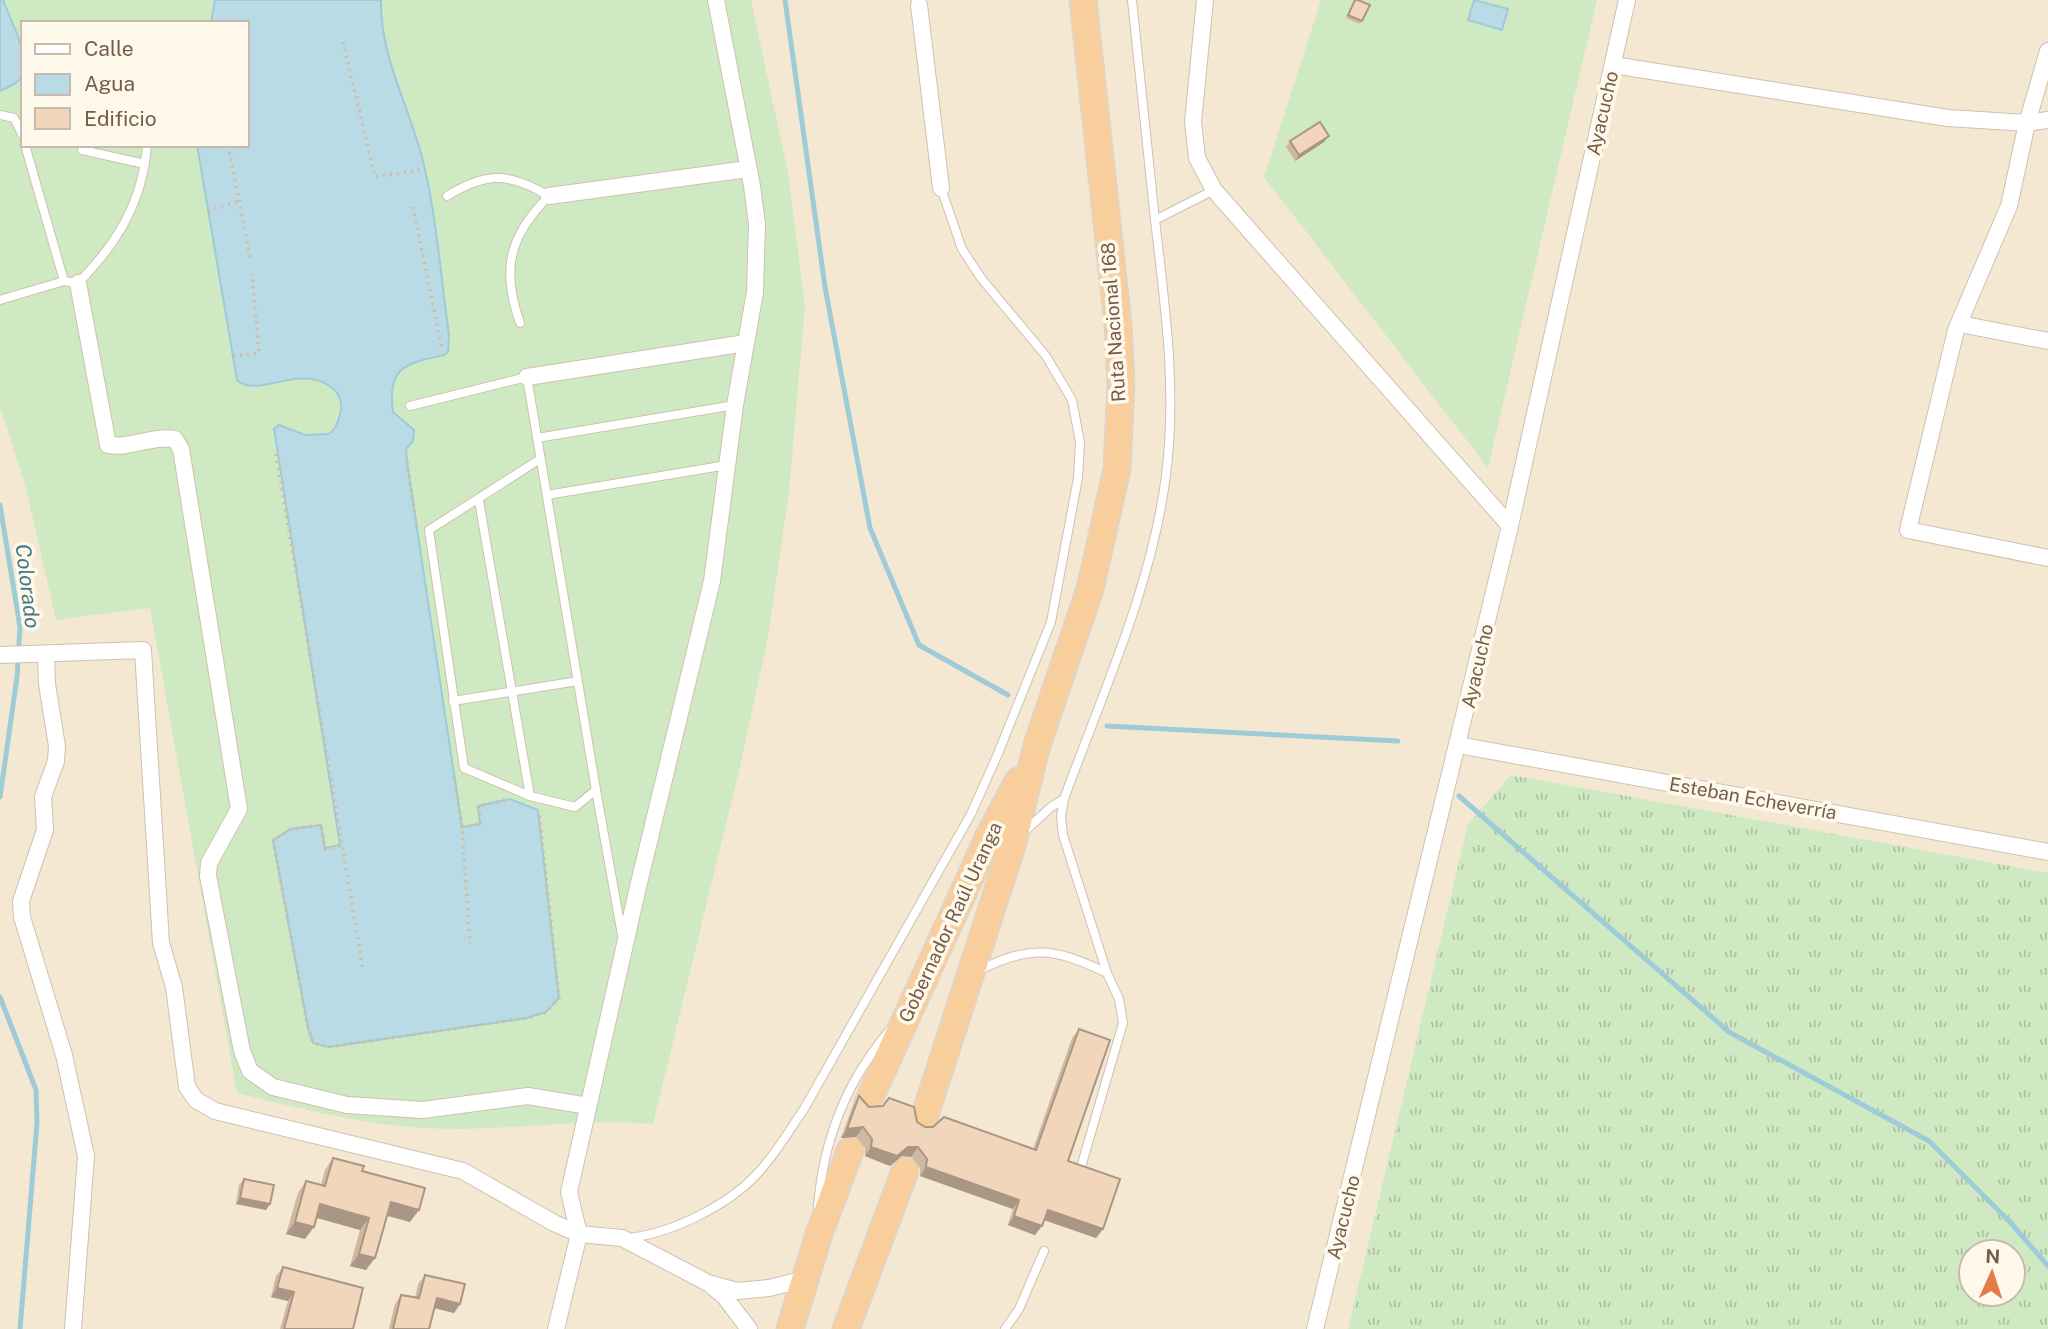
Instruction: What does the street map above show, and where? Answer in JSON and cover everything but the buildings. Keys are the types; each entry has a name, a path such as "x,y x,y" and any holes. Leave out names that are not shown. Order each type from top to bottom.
{"highway":[{"name":"Ruta Nacional 168","path":"1061,680 1103,541 1120,436 1118,325 1083,0"},
{"name":"Gobernador Raúl Uranga","path":"923,1121 1012,846 1037,745 1061,680"},
{"name":"Gobernador Raúl Uranga","path":"868,1102 989,836 1037,745"},
{"path":"790,1329 815,1245 850,1151"},
{"path":"846,1329 905,1171"}],"street":[{"path":"556,1329 579,1234 569,1192 624,947 712,580 735,405 755,292 757,224 716,0"},
{"path":"1205,0 1193,122 1198,158 1214,190 1510,526"},
{"name":"Ayacucho","path":"1315,1329 1510,526 1627,0"},
{"path":"919,3 941,188"},
{"path":"2048,51 2027,123 2009,206 1960,324 1908,530 2048,558"},
{"path":"1613,65 1948,118 2027,123 2048,120"},
{"path":"549,196 748,169"},
{"path":"71,282 108,445 118,447 163,437 175,439 181,449 239,809 209,863 208,876 242,1051 250,1071 273,1087 347,1105 423,1110 528,1096 588,1106"},
{"path":"1960,324 2048,341"},
{"path":"527,377 746,343"},
{"path":"0,655 144,650 162,943 174,987 187,1087 195,1100 215,1111 463,1171 554,1223 579,1234 622,1238 708,1283 724,1296 749,1329"},
{"path":"46,655 47,684 57,746 56,761 43,797 44,830 21,901 22,917 64,1055 86,1156 73,1329"},
{"name":"Esteban Echeverría","path":"1458,745 2048,852"},
{"path":"708,1283 737,1291 769,1289 805,1279"}],"lane":[{"path":"1081,1167 1123,1023 1119,999 1107,973 1063,835 1061,816 1064,799 1147,566 1166,474 1170,385 1132,0"},
{"path":"0,115 14,118 21,132"},
{"path":"27,147 71,282"},
{"path":"0,300 71,282 102,258 122,229 137,198 147,147"},
{"path":"82,149 145,164"},
{"path":"447,196 470,181 498,177 525,181 549,196 528,216 515,242 509,278 511,297 520,323"},
{"path":"622,1238 670,1227 707,1209 756,1176 775,1153 804,1109 971,814 1051,622 1078,478 1077,419 1072,400 1046,356 981,278 962,248 941,188"},
{"path":"1155,220 1214,190"},
{"path":"410,406 527,377 624,947"},
{"path":"537,438 735,405"},
{"path":"540,459 429,530 464,768 530,796 576,807 596,790"},
{"path":"547,495 727,465"},
{"path":"479,500 530,796"},
{"path":"453,701 578,681"},
{"path":"1012,846 1043,814 1064,799"},
{"path":"970,975 1007,958 1038,950 1059,953 1107,973"},
{"path":"815,1245 821,1168 849,1088 868,1056 913,1002"},
{"path":"1005,1329 1019,1310 1044,1251"}],"path":[{"path":"344,42 375,177 425,169"},
{"path":"228,147 251,261"},
{"path":"208,211 239,201"},
{"path":"413,207 442,349"},
{"path":"233,356 259,353 252,274"},
{"path":"276,454 340,846 363,969"},
{"path":"462,827 481,824 478,806 510,799"},
{"path":"340,846 325,849 321,825 291,829 273,840 313,1043 329,1047 527,1018 546,1012 558,998 538,810 529,807"}],"shaded area":[{"path":"0,0 2048,0 2048,1329 0,1329"}],"green space":[{"path":"0,0 751,0 788,173 805,306 789,492 768,637 739,771 653,1124 596,1122 453,1129 401,1126 330,1115 237,1093 150,608 56,620 25,484 0,407"},
{"path":"1321,0 1597,0 1488,468 1264,177"},
{"path":"1511,775 2048,873 2048,1329 1348,1329 1468,824"}],"water":[{"path":"0,0 3,0 21,49 21,76 13,85 0,91"},
{"path":"215,0 381,0 385,43 424,165 436,228 449,335 448,352 444,355 410,364 402,369 393,385 393,412 414,430 413,441 406,449 407,462 462,827 480,824 478,806 510,799 538,810 559,998 546,1012 527,1018 329,1047 313,1043 273,840 291,829 321,825 325,848 340,845 274,429 279,425 305,435 329,434 337,423 341,403 334,389 306,378 255,386 245,385 237,380 197,147 248,147 248,21 211,21"},
{"path":"1474,0 1508,9 1502,30 1468,20"}],"waterway":[{"path":"785,0 825,287 870,528 919,645 1008,695"},
{"name":"Colorado","path":"0,505 20,627 17,677 0,797"},
{"path":"1107,726 1398,741"},
{"path":"1459,796 1729,1032 1929,1141 2010,1222 2048,1266"},
{"name":"Colorado","path":"0,997 36,1090 37,1123 20,1329"}]}
